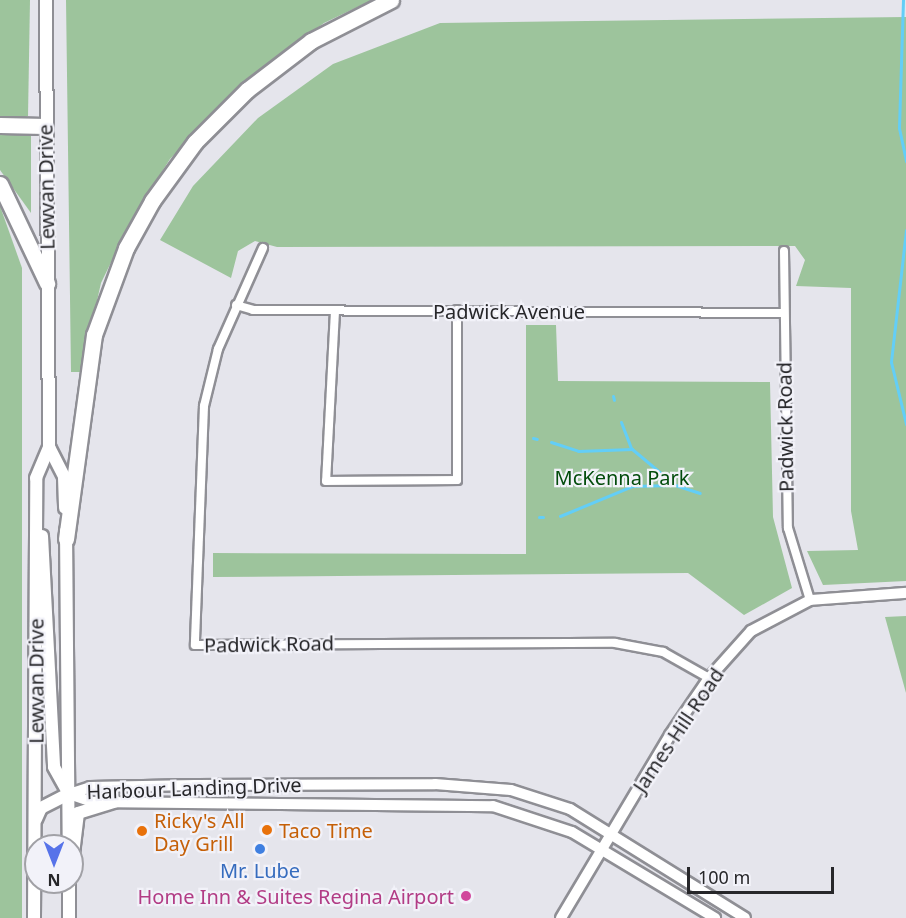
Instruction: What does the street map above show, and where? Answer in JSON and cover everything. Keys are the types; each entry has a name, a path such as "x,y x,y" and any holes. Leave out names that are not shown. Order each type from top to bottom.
{"highway":[{"path":"66,539 94,335 126,248 152,201 195,142 247,90 311,41 391,0"},
{"path":"0,125 45,126"},
{"path":"0,184 47,283"}],"main road":[{"name":"Lewvan Drive","path":"34,918 36,478 49,447 45,0"},
{"name":"Lewvan Drive","path":"49,447 64,477 69,834"},
{"path":"36,478 54,767 69,794 41,808 36,820"},
{"path":"75,834 78,813 115,802"},
{"path":"69,915 70,894"}],"street":[{"name":"Padwick Road","path":"263,248 236,305 204,406 195,645 615,643 663,652 709,678"},
{"name":"Padwick Road","path":"784,251 788,528 810,600"},
{"name":"Padwick Avenue","path":"236,305 335,311 784,313"},
{"path":"335,311 326,481 433,481 456,480 457,310"},
{"name":"James Hill Road","path":"561,918 709,678 752,631 810,600 906,593"},
{"name":"Harbour Landing Drive","path":"69,794 122,786 478,785 542,798 612,833 745,918"},
{"name":"Harbour Landing Drive","path":"69,794 92,802 464,802 528,815 601,851 716,918"}],"green space":[{"path":"0,0 30,0 28,116 18,119 0,118"},
{"path":"66,0 372,0 324,23 256,73 170,159 133,217 101,283 81,372 71,372"},
{"path":"906,17 906,581 823,585 807,551 858,550 851,511 851,288 796,286 805,260 795,246 277,247 255,241 238,251 231,278 160,240 193,186 258,118 333,64 440,23"},
{"path":"0,134 31,135 31,213 0,170"},
{"path":"0,206 22,268 22,918 0,918"},
{"name":"McKenna Park","path":"526,325 556,325 558,381 770,382 773,517 792,588 744,615 688,573 213,577 213,553 526,554"},
{"path":"906,616 906,693 885,617"}],"waterway":[{"path":"903,0 899,128 906,161"},
{"path":"906,230 891,362 906,424"},
{"path":"613,396 614,400"},
{"path":"621,422 631,448"},
{"path":"533,438 537,439"},
{"path":"551,442 578,451 632,449 675,485 700,493"},
{"path":"560,516 632,486 673,485"}],"place":[{"name":"Taco Time","path":"267,830"},
{"name":"Ricky's All Day Grill","path":"142,831"},
{"name":"Mr. Lube","path":"260,849"},
{"name":"Home Inn & Suites Regina Airport","path":"466,896"}]}
